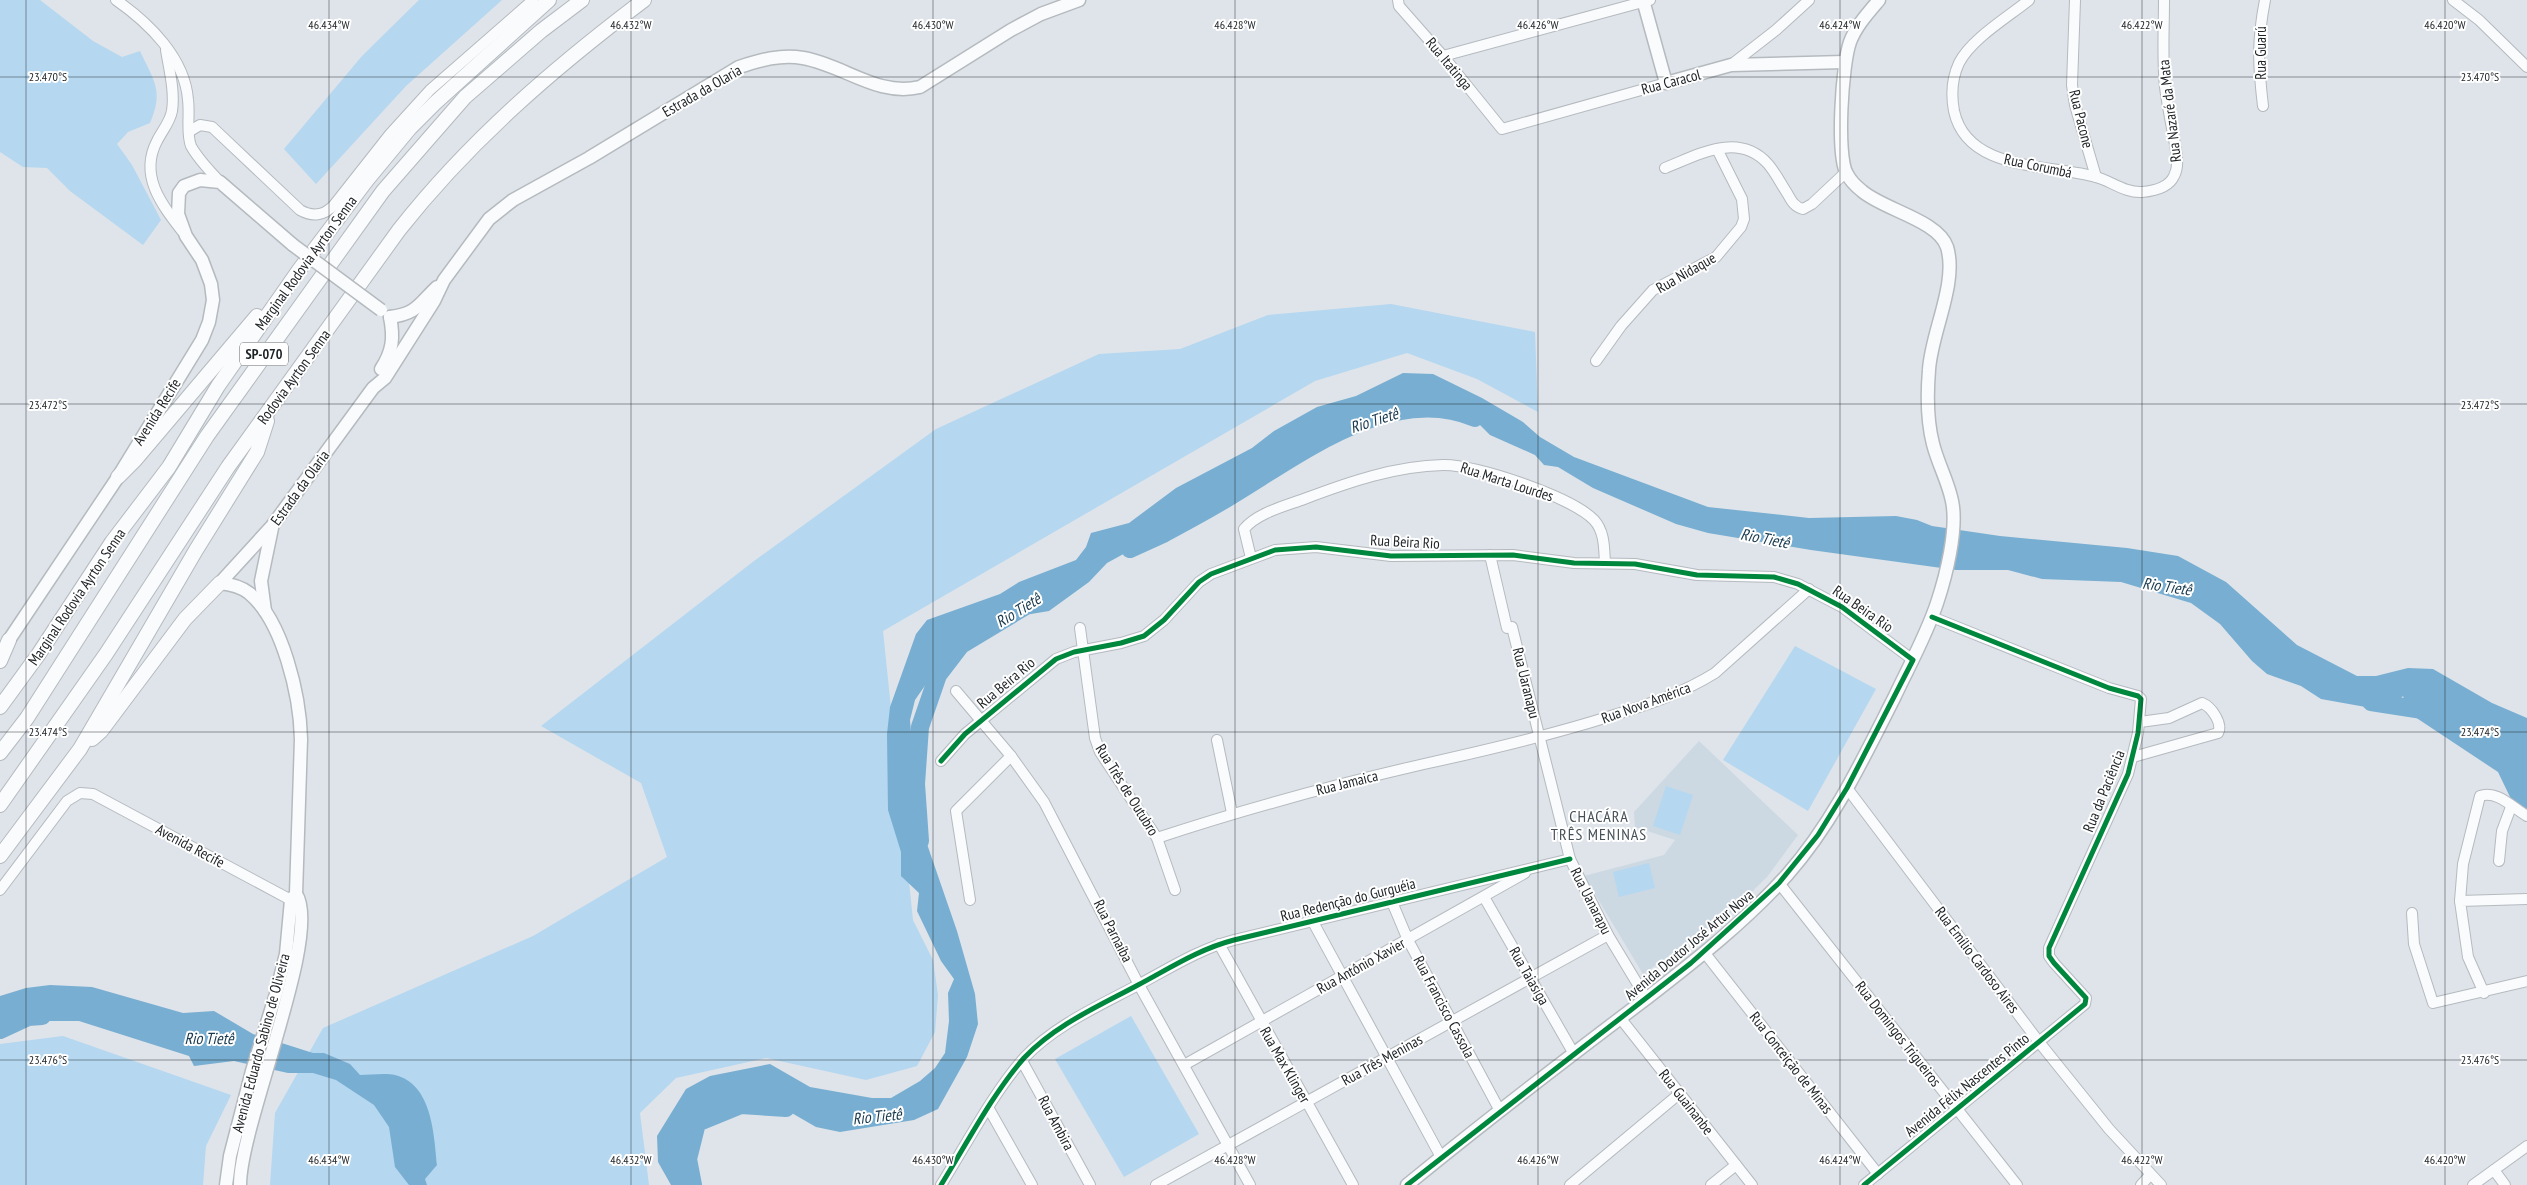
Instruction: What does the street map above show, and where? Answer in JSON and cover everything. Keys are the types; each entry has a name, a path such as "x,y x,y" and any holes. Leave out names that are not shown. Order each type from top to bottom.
{"highway":[{"name":"Marginal Rodovia Ayrton Senna","path":"0,707 38,655 112,542 168,467 218,386 300,270 372,173 410,128 480,61 549,0"},
{"name":"SP-070","path":"0,753 27,718 207,436 383,191 465,97 540,31 582,0"},
{"name":"Rodovia Ayrton Senna","path":"0,805 106,654 228,467 399,230 426,196 486,133 578,50 644,0"},
{"path":"118,477 135,460 289,278 300,270"},
{"path":"0,856 80,749 196,550 257,452 271,409"},
{"path":"80,749 101,731 185,619 220,583"},
{"path":"0,661 9,640"}],"main road":[{"name":"Estrada da Olaria","path":"373,388 378,373 391,352 393,332 386,313 408,314 417,309 444,280 489,218 513,200 589,158 739,68 771,58 803,58 821,63 884,88 908,90 920,87 1011,30 1041,14 1079,0"},
{"path":"1845,173 1842,127 1844,62 1851,38 1863,18 1879,0"},
{"path":"1646,1 1666,83"},
{"name":"Rua Caracol","path":"1666,83 1731,65 1844,62"},
{"name":"Avenida Doutor José Artur Nova","path":"1407,1185 1704,952 1779,883 1818,835 1847,788 1913,660 1932,617 1942,584 1954,523 1953,503 1933,443 1929,419 1928,370 1950,276 1950,256 1945,240 1934,230 1878,203 1845,173"},
{"name":"Avenida Recife","path":"9,640 118,477 202,340 209,322 212,300 211,284 202,260 186,236 178,214 179,193 184,186 200,180 220,182"},
{"path":"220,182 293,245 386,313"},
{"name":"Estrada da Olaria","path":"220,583 272,526 373,388 385,378 434,302 444,280"},
{"path":"265,611 261,581 272,526"},
{"path":"220,583 232,584 248,592 265,611"},
{"name":"Avenida Eduardo Sabino de Oliveira","path":"226,1185 230,1156 273,1023 291,990 298,952 296,898 300,714 292,674 265,611"},
{"name":"Avenida Eduardo Sabino de Oliveira","path":"240,1185 258,1073"}],"street":[{"path":"116,0 144,23 174,58 184,81 188,98 191,145 220,182"},
{"name":"Marginal Rodovia Ayrton Senna","path":"190,131 200,125 212,127 300,210 310,214 322,214 334,206 390,134 430,90 533,0"},
{"name":"Rua Itatinga","path":"1398,0 1399,6 1443,56 1502,129"},
{"path":"1731,65 1776,30 1809,0"},
{"name":"Rua Corumbá","path":"2029,0 1970,47 1959,63 1952,98 1955,116 1964,134 1978,148 2001,159 2096,177 2132,191 2150,191 2164,186"},
{"name":"Rua Pacone","path":"2075,0 2072,85 2075,105 2096,177"},
{"name":"Rua Nazaré da Mata","path":"2164,0 2165,88 2178,166 2172,180 2164,186"},
{"name":"Rua Guarú","path":"2263,106 2258,64 2258,34 2265,0"},
{"path":"2454,0 2480,20 2527,67"},
{"path":"1443,56 1646,1"},
{"path":"166,49 173,97 172,111 169,121 152,152 149,164 150,178 167,211 186,236"},
{"name":"Rua Caracol","path":"1502,129 1666,83"},
{"path":"1664,168 1717,149 1738,146 1760,156 1769,165 1799,208 1807,208 1845,173"},
{"name":"Rua Nidaque","path":"1596,361 1621,326 1653,290 1716,257 1741,227 1744,219 1742,199 1717,149"},
{"name":"Rua Marta Lourdes","path":"1251,558 1243,532 1247,526 1257,519 1277,509 1363,478 1417,467 1452,465 1488,473 1537,490 1583,512 1594,520 1600,528 1604,563"},
{"name":"Rua Beira Rio","path":"942,761 956,744 982,720 1056,659 1144,636 1164,620 1199,582 1211,574 1275,550 1294,547 1391,556 1513,555 1574,563 1635,564 1704,576 1774,577 1788,580 1842,606 1913,660"},
{"name":"Rua Uaranapu","path":"1490,555 1540,738"},
{"name":"Rua Nova América","path":"1540,738 1651,703 1700,683 1737,656 1809,589"},
{"name":"Rua da Paciência","path":"1932,617 2109,688 2138,696 2141,703 2140,722 2133,758 2086,868 2048,948 2054,963 2086,998 2085,1004"},
{"name":"Rua Três de Outubro","path":"1080,628 1093,727 1100,752 1157,838 1175,890"},
{"name":"Avenida Recife","path":"0,653 9,640"},
{"name":"Rua Parnaíba","path":"956,691 1011,756 1044,802 1140,985 1250,1185"},
{"path":"2133,758 2218,733 2220,729 2220,723 2207,705 2202,703 2168,718 2140,722"},
{"name":"Rua Jamaica","path":"1157,838 1232,813 1398,770 1540,738"},
{"name":"Rua Uanarapu","path":"1540,738 1570,858 1608,935 1646,998"},
{"path":"1217,740 1232,813"},
{"path":"970,900 956,811 1011,756"},
{"name":"Rua Emílio Cardoso Aires","path":"1847,788 2039,1042 2110,1129 2161,1185"},
{"name":"Avenida Recife","path":"0,890 67,801 80,793 93,794 296,898"},
{"path":"2484,992 2468,957 2460,901 2463,864 2480,796 2486,794 2497,796 2527,816"},
{"path":"2499,861 2502,830 2511,807"},
{"name":"Rua Redenção do Gurguéia","path":"941,1185 989,1108 1022,1061 1035,1048 1062,1027 1180,962 1219,944 1570,858"},
{"name":"Rua Antônio Xavier","path":"1184,1065 1537,866"},
{"name":"Rua Domingos Trigueiros","path":"1779,883 2015,1184"},
{"name":"Rua Taiasiga","path":"1484,897 1574,1054"},
{"path":"2460,901 2527,899"},
{"name":"Rua Francisco Cassola","path":"1392,902 1408,940 1500,1111"},
{"path":"2412,913 2414,944 2433,1003 2527,981"},
{"path":"1313,922 1441,1157"},
{"name":"Rua Três Meninas","path":"1156,1185 1608,935"},
{"name":"Rua Max Klinger","path":"1219,944 1260,1021 1353,1185"},
{"name":"Rua Conceição de Minas","path":"1704,952 1878,1174"},
{"name":"Avenida Félix Nascentes Pinto","path":"1864,1185 2085,1004"},
{"name":"Rua Guainanbe","path":"1620,1019 1752,1185"},
{"name":"Rua Ambira","path":"1022,1061 1090,1185"},
{"path":"1570,1185 1680,1094"},
{"path":"989,1108 1032,1185"},
{"path":"2473,1185 2527,1146"},
{"path":"1711,1185 1736,1165"},
{"path":"2494,1170 2505,1185"},
{"path":"2141,1185 2150,1175"}],"shaded area":[{"path":"0,0 40,0 93,41 122,57 140,51 156,86 157,94 154,112 150,123 128,132 117,144 132,165 161,220 143,245 70,191 47,168 23,167 0,152"},
{"path":"419,0 502,0 406,86 316,184 284,149 362,56"},
{"path":"1391,304 1535,332 1538,412 1477,379 1407,353 1315,381 883,631 913,920 933,960 938,995 935,1032 917,1066 866,1080 766,1058 676,1078 640,1113 649,1185 270,1185 275,1113 323,1028 533,936 667,857 641,783 541,726 754,561 936,429 1099,354 1180,349 1268,315"},
{"path":"1795,646 1876,689 1808,811 1723,760"},
{"path":"1699,741 1798,835 1767,877 1728,915 1643,974 1584,876 1664,855 1675,840 1635,827 1634,812"},
{"path":"1666,786 1693,795 1680,835 1653,826"},
{"path":"1649,863 1655,888 1619,897 1613,872"},
{"path":"1131,1016 1199,1134 1124,1177 1055,1059"},
{"path":"63,1036 231,1095 206,1146 203,1185 0,1185 0,1044"}],"water":[{"name":"Rio Tietê","path":"1403,373 1433,374 1482,398 1523,422 1540,437 1574,457 1708,507 1809,518 1896,516 1917,520 1932,526 2000,536 2127,548 2178,556 2226,582 2297,645 2357,676 2376,676 2408,668 2433,669 2492,703 2527,718 2527,809 2511,799 2498,772 2409,713 2403,696 2388,711 2321,699 2301,686 2267,674 2252,661 2220,624 2191,603 2121,582 2042,579 2008,570 1956,570 1811,550 1708,533 1676,524 1593,488 1558,467 1544,465 1535,455 1490,435 1478,423 1455,412 1447,404 1418,402 1403,406 1391,415 1355,419 1346,432 1321,449 1300,446 1162,533 1107,563 1089,582 1049,611 1001,619 951,648 915,700 910,720 918,818 957,931 975,994 978,1024 967,1057 938,1109 914,1120 840,1132 816,1127 790,1112 762,1106 743,1105 715,1109 699,1119 690,1133 689,1153 694,1177 699,1185 671,1185 658,1162 657,1136 686,1089 710,1076 770,1064 810,1087 872,1098 891,1098 920,1081 935,1068 945,1053 949,1021 948,993 954,979 941,961 917,911 919,893 901,876 901,852 888,810 887,734 890,707 916,634 927,620 1000,594 1019,582 1076,560 1086,547 1091,533 1129,523 1176,488 1252,448 1274,431 1317,407 1356,396"},
{"name":"Rio Tietê","path":"50,985 92,987 183,1013 214,1011 253,1034 313,1053 324,1053 350,1064 360,1075 391,1074 407,1080 417,1088 429,1112 437,1165 425,1179 427,1185 409,1185 395,1167 389,1127 374,1105 336,1080 313,1073 288,1073 234,1061 194,1066 189,1056 79,1021 17,1021 0,1033 0,996 26,988"}],"waterway":[{"name":"Rio Tietê","path":"1130,549 1163,534 1205,511 1315,444 1378,416 1411,409 1443,409 1475,418"},
{"name":"Rio Tietê","path":"920,841 916,784 920,727 938,675 961,645 1024,607"},
{"name":"Rio Tietê","path":"2371,702 2429,711"},
{"name":"Rio Tietê","path":"0,1030 28,1017 42,1016"},
{"name":"Rio Tietê","path":"693,1185 688,1159 697,1123 741,1105 786,1108"}],"cycle path":[{"path":"941,761 965,734 1056,659 1074,652 1121,643 1144,636 1164,620 1199,582 1211,574 1275,550 1316,547 1391,556 1513,555 1574,563 1635,564 1697,575 1774,577 1798,584 1842,607 1913,660 1847,788 1818,835 1779,883 1691,963 1407,1185"},
{"path":"1864,1185 2085,1004 2086,998 2049,956 2049,948 2128,774 2138,733 2141,699 2138,696 2109,688 1932,617"},
{"path":"941,1185 1001,1087 1036,1046 1078,1017 1185,960 1209,948 1234,940 1570,859"}],"district":[{"name":"CHACÁRA TRÊS MENINAS","path":"1599,825"}]}
